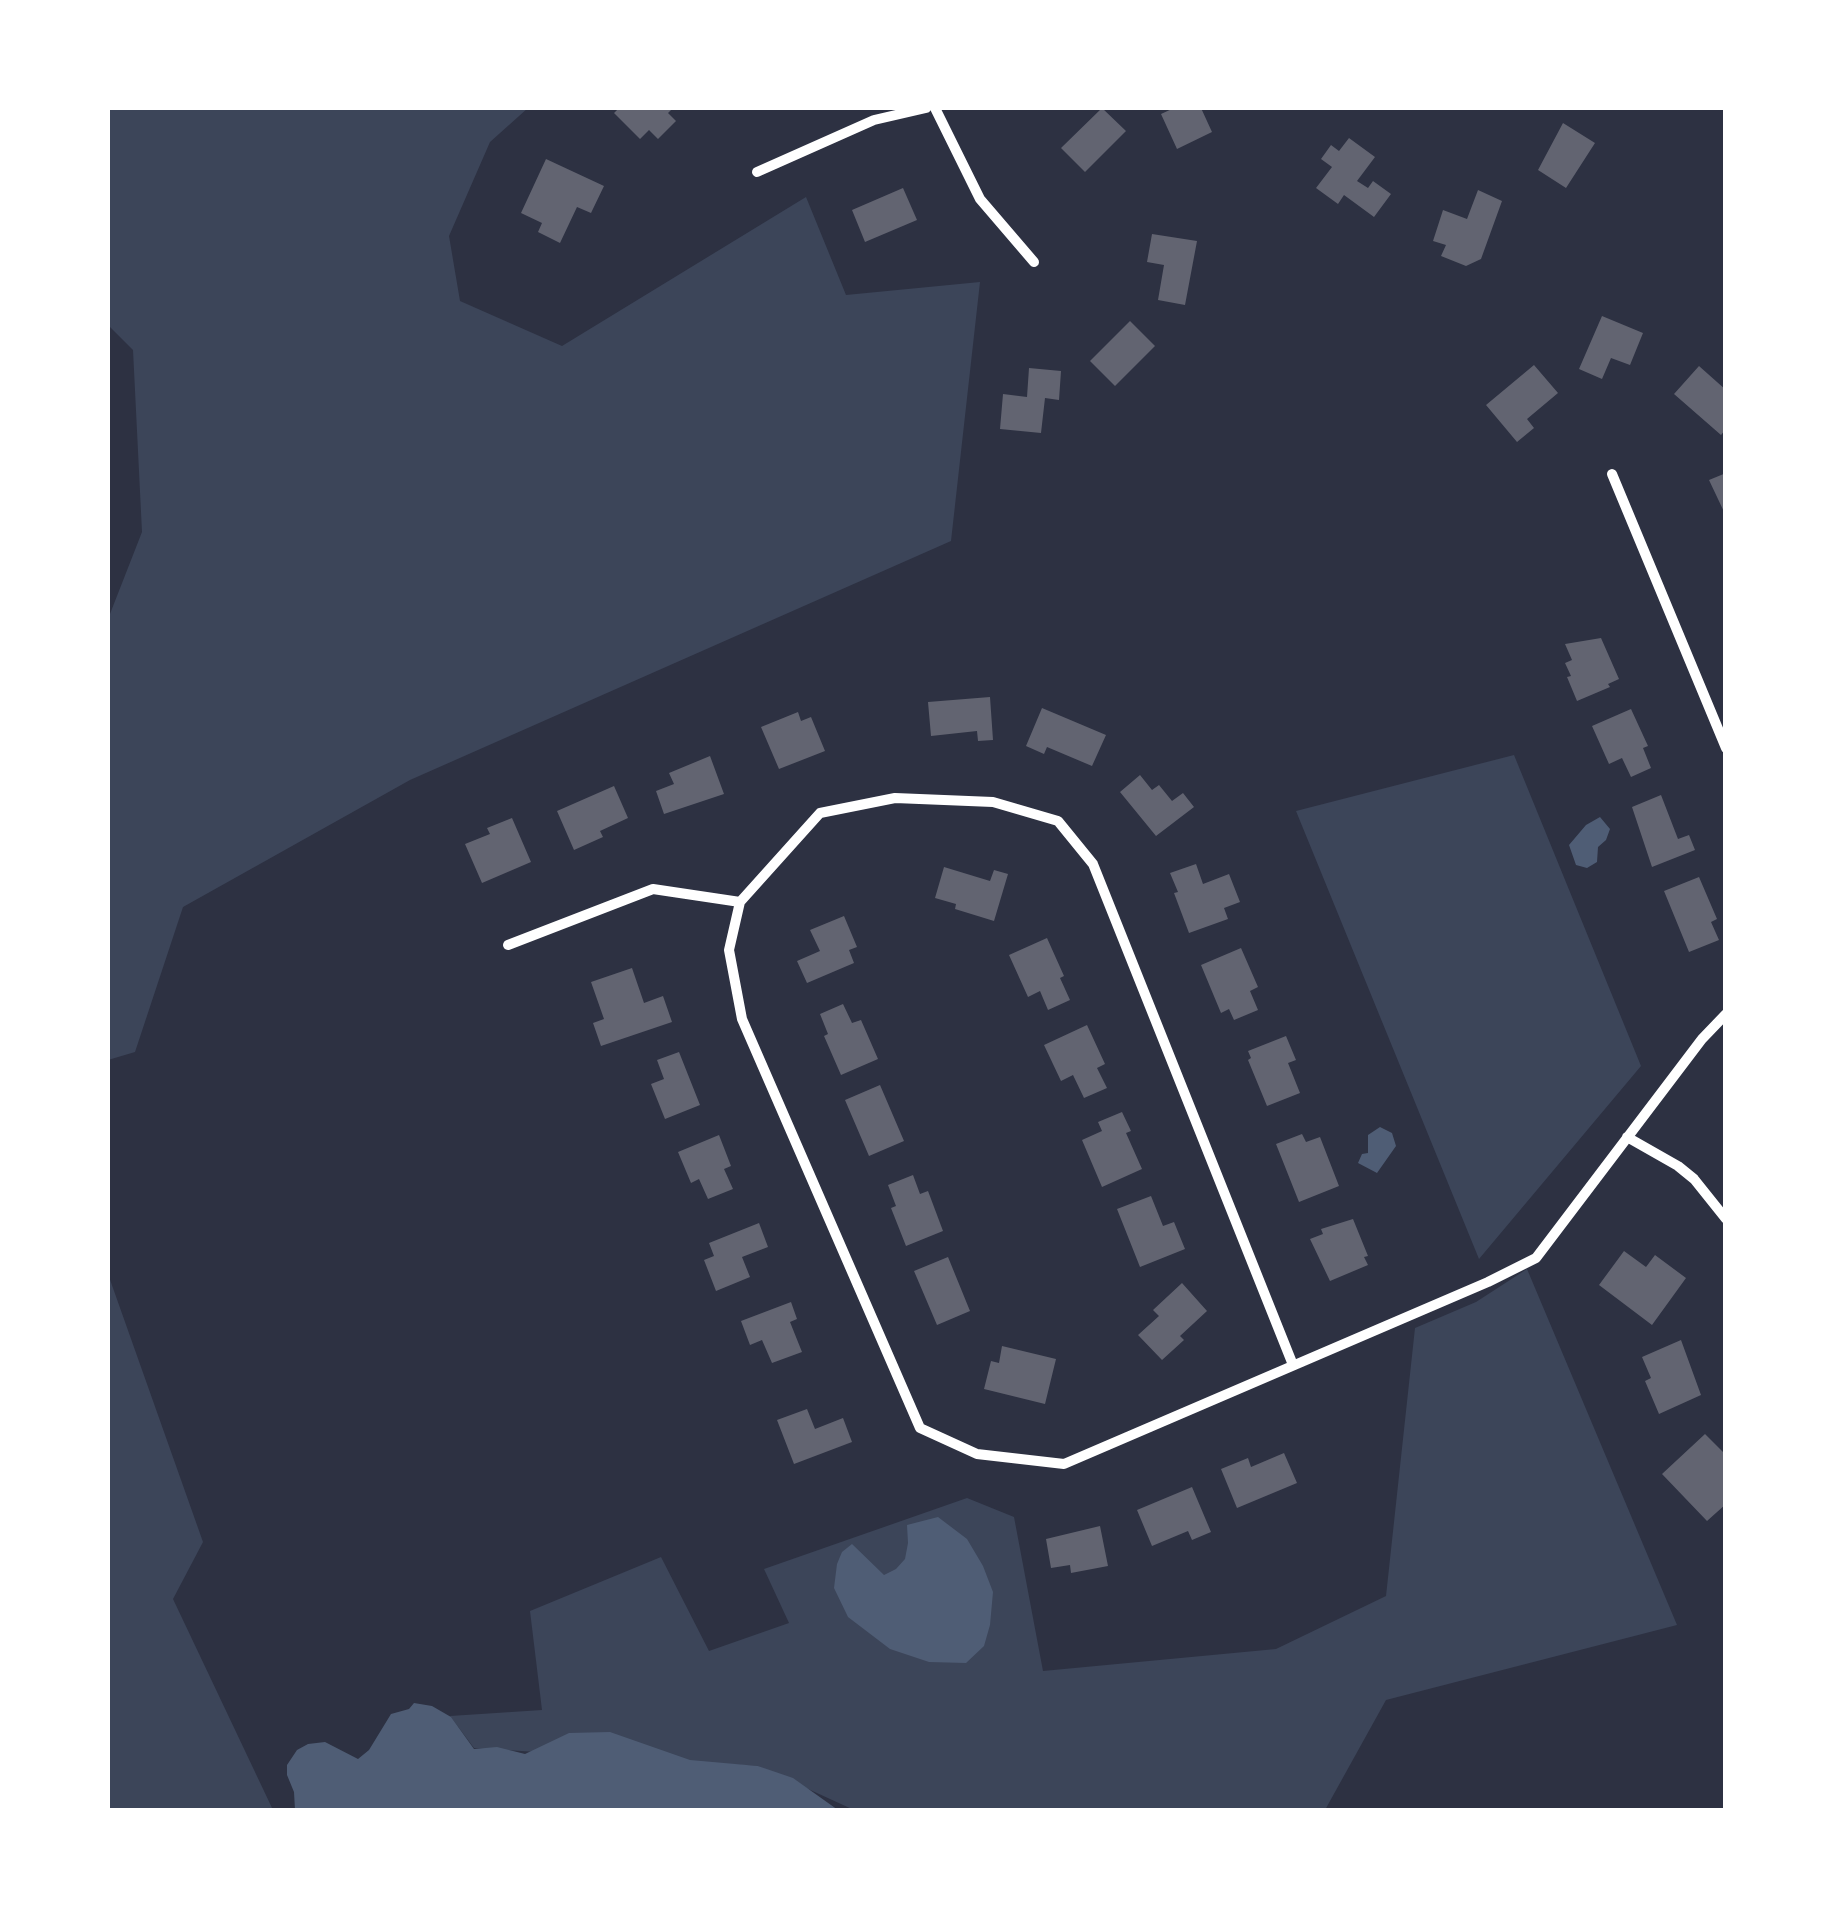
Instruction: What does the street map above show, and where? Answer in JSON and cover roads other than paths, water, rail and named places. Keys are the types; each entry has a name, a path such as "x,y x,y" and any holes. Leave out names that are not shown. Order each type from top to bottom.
{"street":[{"path":"757,172 874,120 926,108"},
{"path":"934,108 980,199 1034,262"},
{"path":"1612,474 1726,748"},
{"path":"1293,1365 1093,864 1058,821 993,802 895,798 820,813 740,902 729,950 742,1019 920,1428 977,1454 1064,1464 1488,1282 1536,1258 1702,1039 1726,1014"},
{"path":"508,945 653,889 740,902"},
{"path":"1627,1137 1694,1178 1726,1219"}]}
